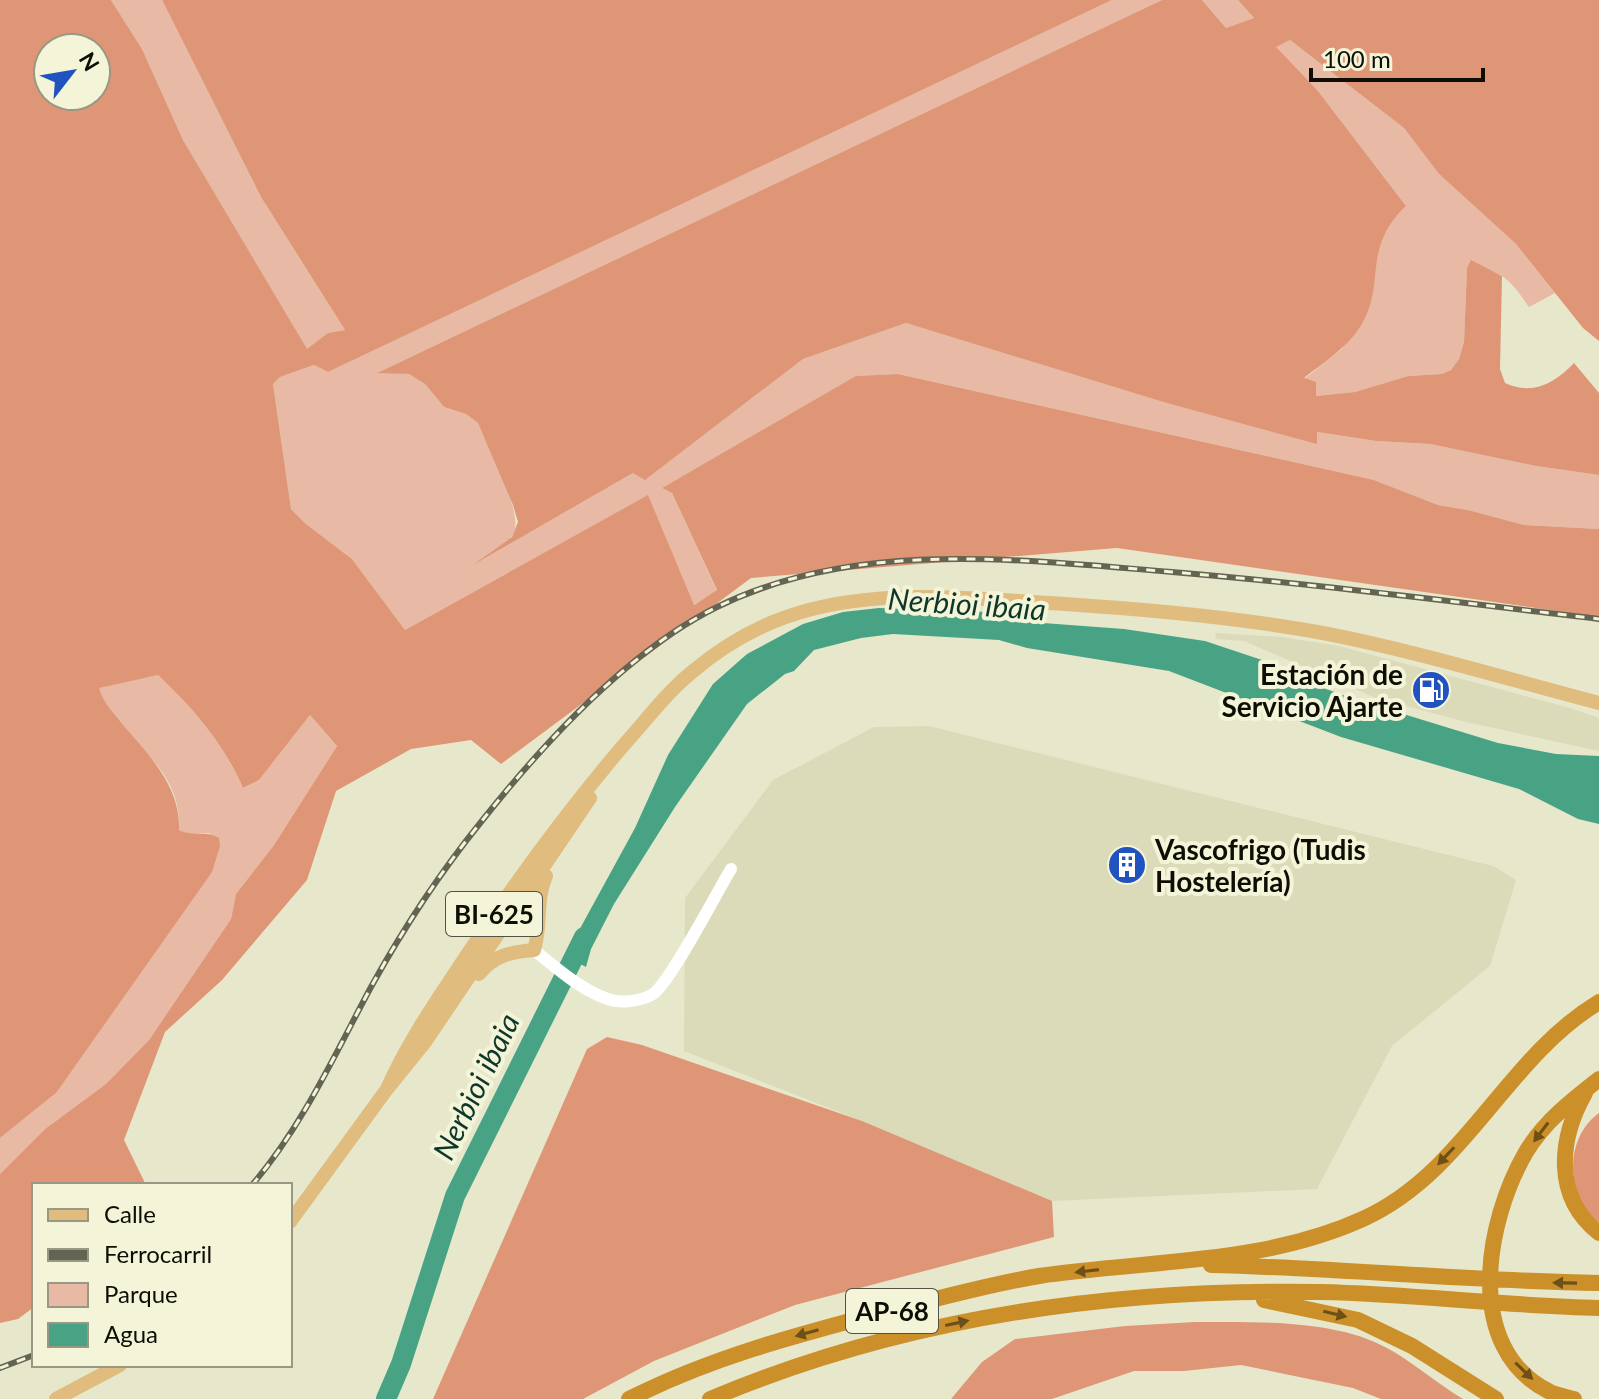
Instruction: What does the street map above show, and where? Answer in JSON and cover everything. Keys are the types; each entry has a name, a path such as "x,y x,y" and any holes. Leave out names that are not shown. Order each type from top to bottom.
{"highway":[{"path":"1165,1264 1298,1243 1380,1211 1421,1182 1551,1039 1599,1002"},
{"path":"1599,1079 1585,1093 1577,1108 1564,1147 1568,1186 1574,1202 1586,1221 1599,1233"},
{"path":"1574,1399 1550,1392 1523,1372 1508,1353 1493,1313 1489,1288 1490,1263 1502,1209 1527,1151 1551,1119 1599,1079"},
{"name":"AP-68","path":"629,1399 668,1379 742,1351 973,1290 1052,1275 1165,1264 1318,1268 1532,1282 1599,1283"},
{"name":"AP-68","path":"710,1399 829,1356 976,1319 1116,1299 1320,1292 1527,1307 1599,1308"},
{"path":"1231,1294 1358,1320 1412,1346 1496,1399"}],"main road":[{"name":"BI-625","path":"292,1219 387,1089 399,1061 444,989 555,829 609,761 692,672 753,631 783,618 826,605 895,598 1053,603 1272,624 1398,651 1599,703"},
{"path":"387,1089 425,1042 594,793 619,751"},
{"path":"425,1042 440,1031 491,961 506,954 527,951 538,938 539,890 589,809 594,793"},
{"path":"527,951 508,945 503,924 509,904 548,848 555,829"},
{"path":"444,989 456,981 482,942 503,924 528,920 537,929"},
{"path":"56,1399 116,1367"}],"street":[{"path":"527,951 606,999 625,1002 654,994 662,986 731,869"}],"shaded area":[{"path":"0,0 111,0 142,49 183,140 307,349 328,333 345,330 261,197 162,0 1112,0 328,372 314,365 280,377 273,384 291,509 352,559 405,630 648,495 694,605 717,590 672,493 662,488 856,376 898,374 1374,480 1438,505 1524,525 1599,529 1599,617 1117,548 751,578 501,764 471,740 411,749 336,791 307,880 222,980 165,1032 124,1140 145,1183 32,1183 32,1308 18,1319 0,1323 0,1174 45,1129 106,1084 149,1040 231,919 236,894 274,845 337,746 310,715 259,780 243,788 227,756 206,727 158,675 99,688 109,707 162,773 175,800 179,830 219,838 220,846 212,872 56,1093 0,1138"},
{"path":"1162,0 1202,0 1226,28 1254,18 1238,0 1599,0 1599,341 1583,328 1516,244 1439,174 1404,128 1290,40 1276,47 1318,91 1406,206 1392,221 1384,236 1372,296 1360,327 1341,349 1304,378 1316,382 1316,396 1355,392 1408,376 1442,374 1451,370 1459,359 1464,342 1467,268 1471,260 1502,276 1500,369 1505,383 1534,388 1551,382 1574,363 1599,393 1599,475 1536,466 1430,444 1376,441 1317,432 1317,444 1163,402 906,323 803,359 645,480 633,473 473,565 512,537 518,522 478,423 466,414 444,407 425,384 409,374 377,373"},
{"name":"Estación de Servicio Ajarte","path":"1216,633 1282,637 1339,646 1570,708 1599,718 1599,751 1466,722 1376,698 1244,641 1215,639"},
{"path":"929,726 1493,866 1516,880 1490,966 1392,1046 1317,1189 1052,1201 912,1152 862,1121 684,1051 685,898 773,780 874,727"},
{"path":"607,1037 642,1045 862,1121 1052,1201 1054,1237 795,1305 654,1361 583,1399 433,1399 587,1049"},
{"path":"1599,1113 1599,1222 1580,1198 1573,1167 1579,1137"},
{"path":"1195,1322 1292,1324 1342,1331 1385,1347 1463,1399 1381,1399 1353,1388 1241,1365 1184,1371 1134,1371 1052,1399 951,1399 982,1362 1015,1339 1125,1326"}],"green space":[{"path":"111,0 162,0 261,197 345,330 328,333 307,350 183,140 142,49"},
{"path":"1112,0 1162,0 379,372 409,374 425,384 444,407 466,414 478,423 510,498 515,527 509,540 482,560 633,473 646,479 803,359 906,323 1163,402 1317,443 1316,432 1376,441 1430,444 1536,466 1599,475 1599,529 1524,525 1438,505 1374,480 898,374 857,376 662,488 672,493 717,591 693,605 647,496 405,630 352,559 291,509 273,384 280,377 314,365 328,372"},
{"path":"1202,0 1238,0 1254,18 1226,28"},
{"path":"1290,40 1404,128 1439,174 1516,244 1555,293 1529,307 1504,277 1489,270 1467,268 1464,342 1459,359 1451,370 1442,374 1408,376 1355,392 1316,396 1304,379 1342,349 1370,304 1380,242 1390,220 1406,206 1318,91 1275,47"},
{"path":"158,675 206,727 243,788 259,780 310,715 337,746 274,845 236,894 231,919 149,1040 106,1084 45,1129 0,1174 0,1138 56,1093 210,833 187,834 179,830 177,806 170,786 160,769 118,722 98,687"}],"water":[{"path":"879,608 991,612 1002,620 1124,629 1205,641 1262,660 1293,677 1351,698 1498,743 1556,754 1599,756 1599,824 1578,819 1519,789 1341,737 1169,671 1027,648 999,640 893,634 861,638 814,650 794,671 785,674 747,704 675,807 614,904 591,949 586,967 565,956 635,828 668,755 713,684 747,654 803,624 843,612"}],"waterway":[{"name":"Nerbioi ibaia","path":"386,1399 401,1364 455,1196 584,937"}],"railway":[{"path":"254,1183 302,1115 409,923 481,822 531,762 588,702 651,648 717,607 771,585 826,571 883,562 941,559 1115,567 1279,582 1599,619"},
{"path":"0,1368 32,1356"}],"place":[{"name":"Estación de Servicio Ajarte","path":"1431,690"},
{"name":"Vascofrigo (Tudis Hostelería)","path":"1127,865"}]}
